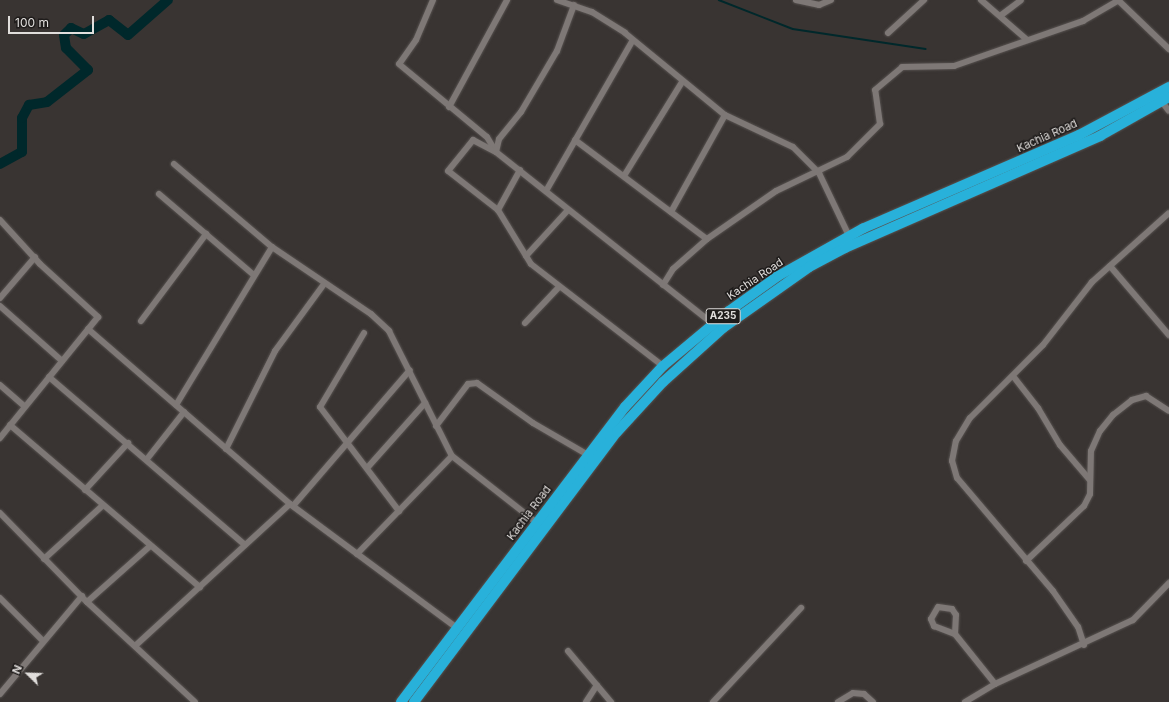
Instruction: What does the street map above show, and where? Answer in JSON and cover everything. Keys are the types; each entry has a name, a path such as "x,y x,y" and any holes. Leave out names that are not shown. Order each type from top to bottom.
{"highway":[{"name":"Kachia Road","path":"401,702 588,454 664,366 713,324 778,276 849,236 1079,135 1169,87"},
{"name":"Kachia Road","path":"414,702 617,432 663,382 723,328 809,267 845,248 1100,136 1165,99"}],"street":[{"path":"433,0 416,40 399,64 487,137 496,152"},
{"path":"449,107 507,0"},
{"path":"557,0 592,12 633,40 682,82 725,115 793,147 819,173 849,236"},
{"path":"796,0 819,5 831,0"},
{"path":"888,33 924,0"},
{"path":"980,0 1026,39"},
{"path":"1000,16 1021,0"},
{"path":"663,285 673,269 707,239 776,191 819,173 847,157 880,124 875,90 902,66 954,66 1026,39 1084,21 1118,0 1169,49"},
{"path":"496,152 499,139 521,112 557,51 574,5"},
{"path":"546,191 633,40"},
{"path":"624,176 682,82"},
{"path":"1165,99 1169,111"},
{"path":"671,212 725,115"},
{"path":"664,366 538,271 526,256 498,210 448,171 473,140 496,152 520,170 568,210 713,324"},
{"path":"576,140 707,239"},
{"path":"174,164 272,247 324,284 371,314 389,331 410,370 436,426 452,456 537,522"},
{"path":"498,210 520,170"},
{"path":"159,194 254,275"},
{"path":"526,256 568,210"},
{"path":"1084,645 1078,627 1026,561 957,478 952,461 956,441 970,418 1013,376 1064,320 1092,282 1169,213"},
{"path":"0,220 35,257 97,314 88,329 24,406 0,438"},
{"path":"141,321 206,234"},
{"path":"176,405 272,247"},
{"path":"0,298 35,257"},
{"path":"1110,266 1169,335"},
{"path":"226,449 275,351 324,284"},
{"path":"525,323 559,287"},
{"path":"0,306 62,361"},
{"path":"88,329 291,505 457,628"},
{"path":"364,333 320,407 368,467 399,511"},
{"path":"135,646 291,505 410,370"},
{"path":"1013,376 1038,408 1060,445 1088,479"},
{"path":"49,377 147,459 245,545"},
{"path":"436,426 468,384 476,383 533,423 588,454"},
{"path":"0,385 24,406"},
{"path":"1026,561 1084,506 1090,494 1088,479 1091,452 1100,431 1114,415 1132,400 1146,396 1169,410"},
{"path":"368,467 425,403"},
{"path":"147,459 184,412"},
{"path":"10,425 102,506 200,587"},
{"path":"85,490 128,443"},
{"path":"357,554 452,456"},
{"path":"44,559 102,506"},
{"path":"0,513 88,602 195,702"},
{"path":"88,602 150,546"},
{"path":"965,702 995,684 1084,645 1133,620 1169,583"},
{"path":"0,694 2,686 82,596"},
{"path":"0,598 43,641"},
{"path":"955,634 956,615 952,609 938,607 931,619 934,626 955,634 995,684"},
{"path":"713,702 800,608"},
{"path":"568,651 611,702"},
{"path":"586,702 597,685"},
{"path":"838,702 853,693 864,694 873,702"}],"waterway":[{"path":"0,164 22,152 22,118 29,105 47,102 88,70 66,48 64,35 71,28 84,34 109,20 128,35 168,0"},
{"path":"719,0 793,29 926,49"}]}
